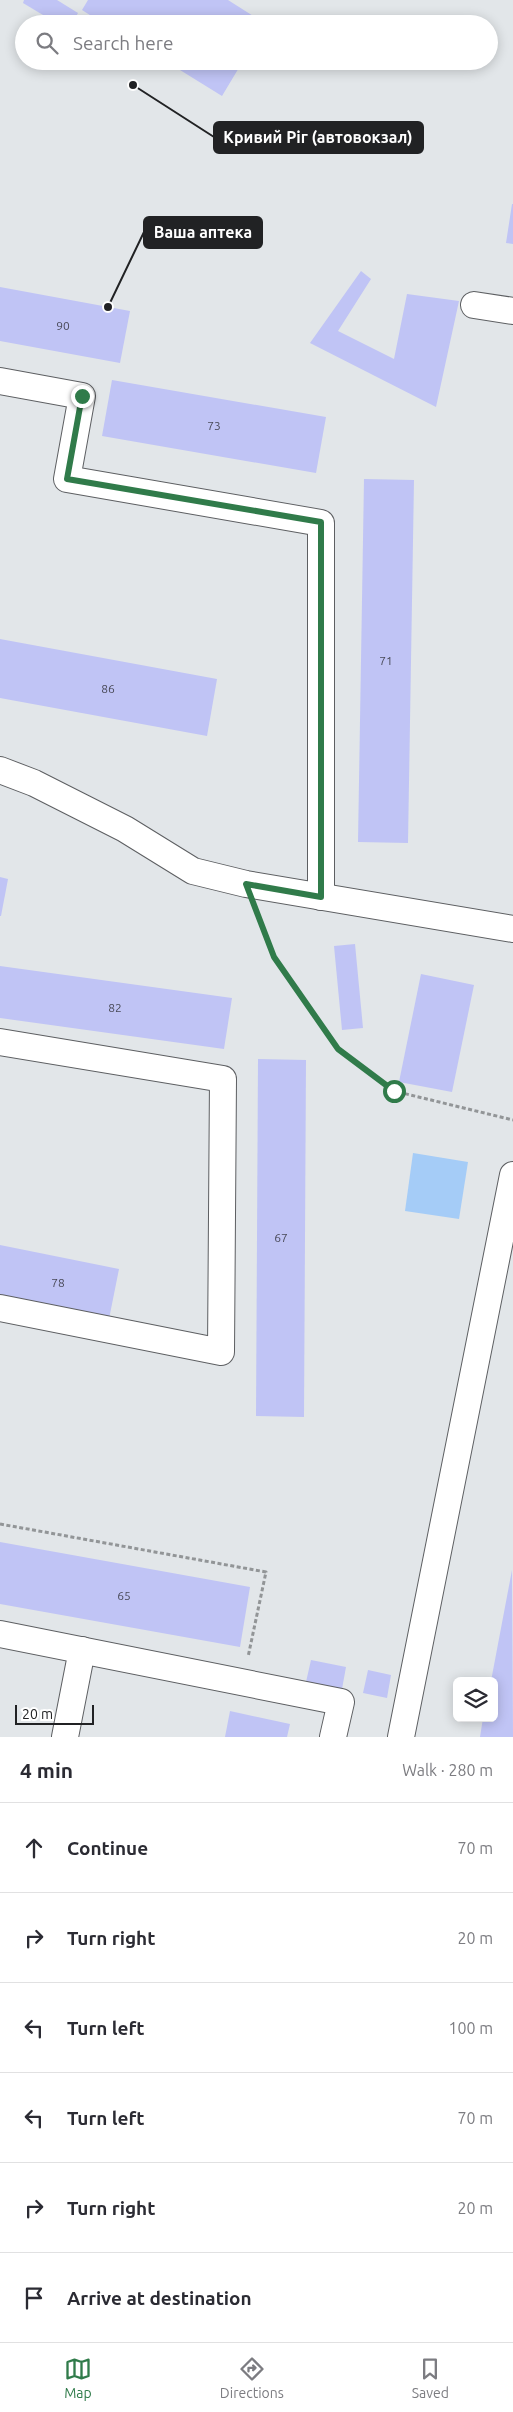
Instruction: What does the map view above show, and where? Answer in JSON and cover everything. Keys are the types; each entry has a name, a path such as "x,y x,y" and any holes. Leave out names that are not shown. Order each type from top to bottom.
{"lane":[{"path":"474,305 513,310"},
{"path":"0,381 82,396 67,479 321,522 321,897"},
{"path":"0,770 34,783 125,829 192,871 246,884 513,929"},
{"path":"0,1042 223,1079 221,1352 0,1308"},
{"path":"401,1737 513,1175"},
{"path":"0,1634 341,1702 333,1737"},
{"path":"65,1737 82,1650"}],"path":[{"path":"246,884 274,957 338,1049 394,1091 513,1120"},
{"path":"0,1524 266,1572 243,1682"}],"shaded area":[{"path":"413,1153 468,1162 459,1219 405,1211"}],"building":[{"path":"24,0 57,0 78,13 77,15 43,15 23,3"},
{"path":"88,0 228,0 252,15 90,15 82,10"},
{"path":"180,70 238,70 222,96"},
{"path":"513,204 513,244 506,243"},
{"path":"361,271 371,279 338,331 394,359 407,294 459,301 436,407 310,343"},
{"path":"0,287 130,311 120,363 0,341"},
{"path":"112,380 326,417 316,473 102,436"},
{"path":"364,479 414,480 408,843 358,842"},
{"path":"0,639 217,679 207,736 0,698"},
{"path":"0,877 8,879 1,916 0,916"},
{"path":"355,944 363,1028 342,1030 334,946"},
{"path":"0,966 232,998 224,1049 0,1018"},
{"path":"421,974 474,985 452,1092 399,1082"},
{"path":"258,1059 306,1060 304,1417 256,1416"},
{"path":"0,1245 119,1269 109,1319 0,1298"},
{"path":"0,1542 250,1587 240,1647 0,1604"},
{"path":"512,1570 513,1737 480,1737 482,1722 498,1722 498,1677 492,1677"},
{"path":"311,1660 346,1667 342,1689 306,1682"},
{"path":"368,1670 391,1675 387,1698 363,1693"},
{"path":"230,1711 290,1724 287,1737 225,1737"}],"place":[{"name":"Кривий Ріг (автовокзал)","path":"133,85"},
{"name":"Ваша аптека","path":"108,307"}],"route":[{"path":"82,396 67,479 321,522 321,897 246,884 274,957 338,1049 394,1091"}]}
